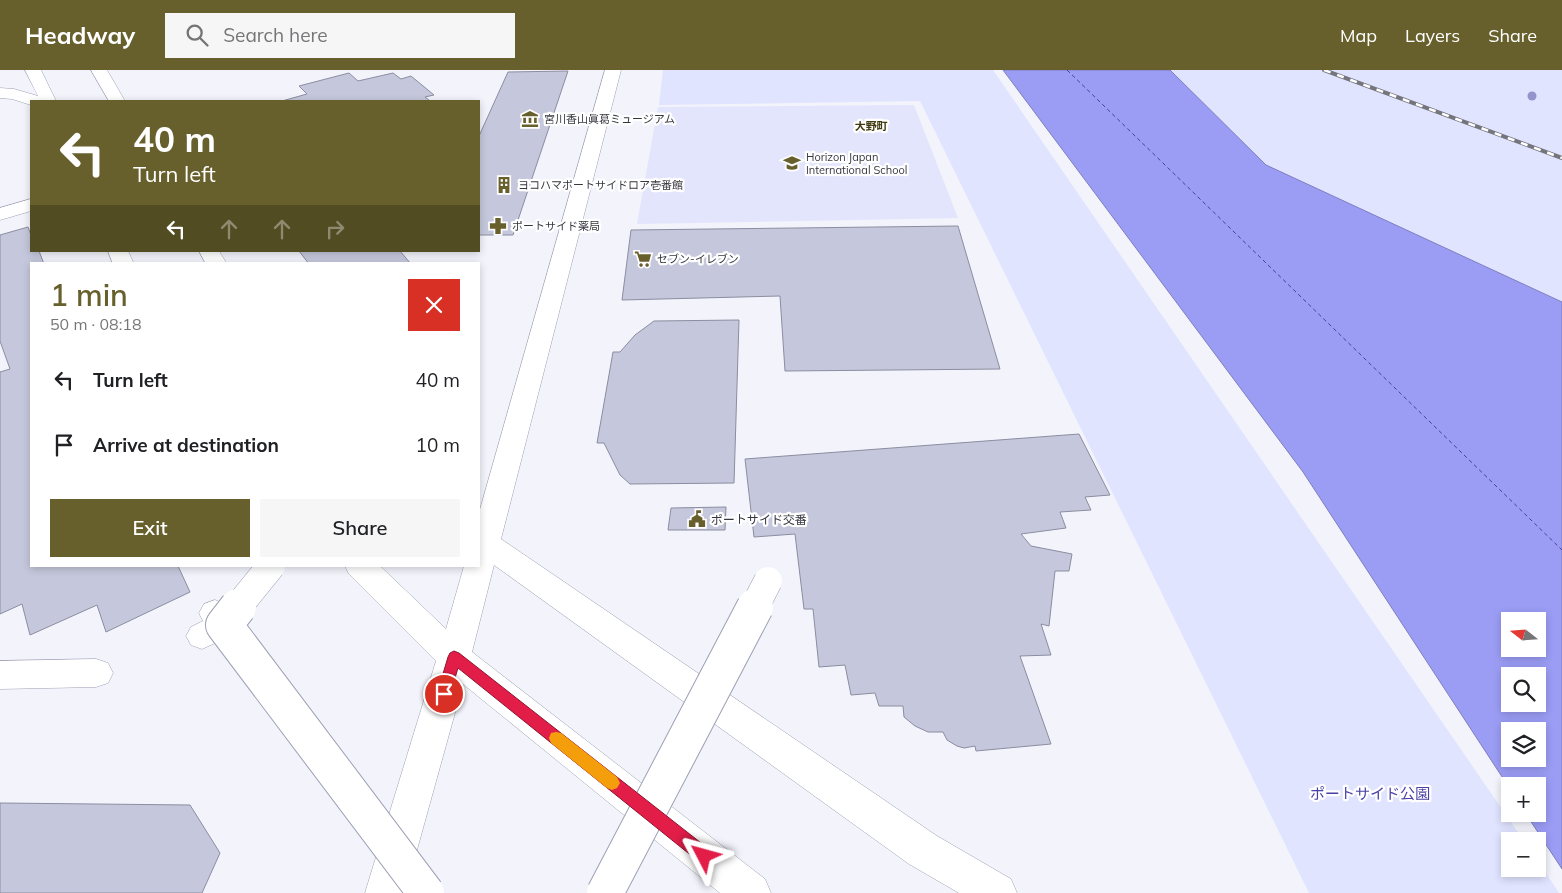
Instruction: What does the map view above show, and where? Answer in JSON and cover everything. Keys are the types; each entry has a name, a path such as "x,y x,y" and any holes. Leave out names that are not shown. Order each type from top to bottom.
{"street":[{"path":"33,70 48,100"},
{"path":"99,70 116,100"},
{"path":"613,70 482,542 924,850 998,893"},
{"path":"0,93 32,100"},
{"path":"0,214 30,205"},
{"path":"271,567 214,625 426,893"},
{"path":"361,567 454,657 751,893"},
{"path":"385,893 454,657 476,567"},
{"path":"605,893 768,581"},
{"path":"0,675 96,673"}],"shaded area":[{"name":"Horizon Japan International School","path":"914,105 958,218 637,224 658,107"}],"green space":[{"name":"ポートサイド公園","path":"663,70 993,70 1501,808 1501,822 1511,822 1518,832 1501,832 1501,877 1546,877 1546,873 1559,893 1309,893 920,101 659,105"},
{"path":"1170,70 1562,70 1562,302 1266,165"}],"water":[{"path":"1003,70 1170,70 1266,165 1562,302 1562,869 1546,845 1546,832 1538,832 1531,822 1546,822 1546,777 1502,777 1303,472"}],"building":[{"name":"ヨコハマポートサイドロア壱番館","path":"568,71 513,235 480,235 480,134 508,72"},
{"path":"349,73 358,81 393,73 401,79 411,76 434,95 425,97 429,100 286,100 307,94 299,86"},
{"path":"958,226 1000,369 785,371 780,296 622,300 631,230"},
{"path":"28,227 30,232 30,252 39,252 43,262 30,262 30,567 178,567 190,592 106,632 97,605 30,635 22,604 0,614 0,372 10,369 0,341 0,235"},
{"path":"300,252 401,252 409,262 307,262"},
{"path":"739,320 734,483 630,484 620,475 604,443 597,443 613,352 620,352 635,335 654,321"},
{"path":"1079,434 1110,495 1085,497 1091,510 1060,512 1066,528 1021,534 1031,546 1072,554 1069,571 1055,571 1049,626 1041,624 1051,655 1020,656 1051,744 976,751 975,746 964,748 957,746 947,740 943,732 928,732 915,726 904,717 903,706 879,706 875,693 851,695 845,665 819,667 813,609 804,609 795,534 754,537 745,459"},
{"name":"ポートサイド交番","path":"726,507 725,530 668,530 671,508"},
{"path":"0,803 190,805 220,853 202,893 0,893"}],"ferry route":[{"path":"1067,70 1562,550"}],"railway":[{"path":"1324,70 1562,158"}],"slow traffic":[{"path":"556,738 612,783"}],"place":[{"name":"宮川香山眞葛ミュージアム","path":"530,119"},
{"name":"Horizon Japan International School","path":"792,163"},
{"name":"ヨコハマポートサイドロア壱番館","path":"504,185"},
{"name":"ポートサイド薬局","path":"498,226"},
{"name":"セブン-イレブン","path":"643,259"},
{"name":"ポートサイド交番","path":"697,519"}],"district":[{"name":"大野町","path":"871,126"}],"route":[{"path":"444,694 454,657 704,856"}]}
